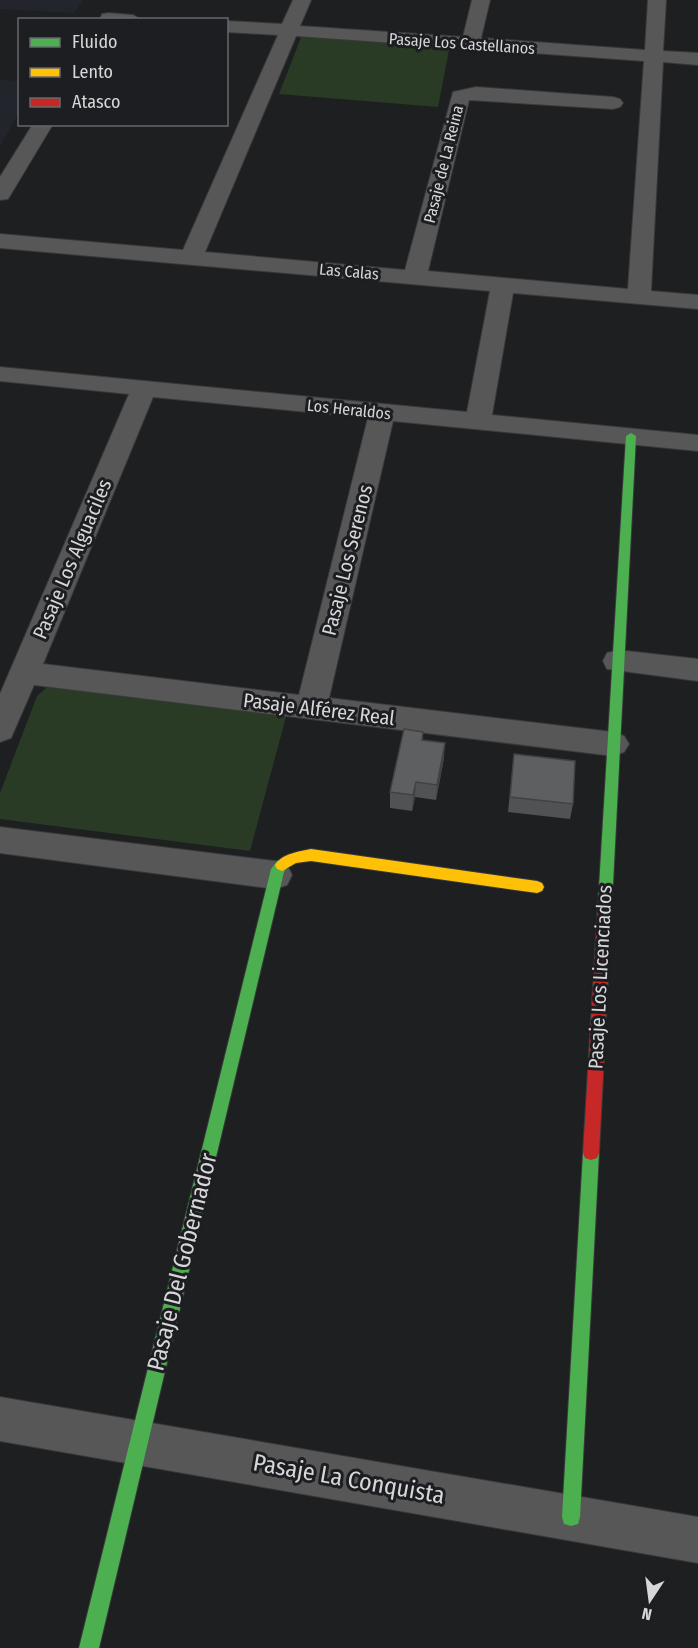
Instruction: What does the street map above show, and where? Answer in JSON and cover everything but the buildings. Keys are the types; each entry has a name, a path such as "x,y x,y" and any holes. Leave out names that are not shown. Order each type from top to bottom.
{"street":[{"path":"108,18 119,0"},
{"path":"191,258 302,0"},
{"path":"471,43 481,0"},
{"path":"639,296 657,0"},
{"name":"Pasaje Los Castellanos","path":"228,26 698,59"},
{"name":"Pasaje de La Reina","path":"415,277 460,96 476,93 612,103"},
{"path":"0,194 42,126"},
{"name":"Las Calas","path":"0,241 698,302"},
{"path":"478,421 503,285"},
{"name":"Los Heraldos","path":"0,374 698,443"},
{"name":"Pasaje Los Alguaciles","path":"0,730 144,388"},
{"name":"Pasaje Los Serenos","path":"311,708 382,412"},
{"name":"Pasaje Los Licenciados","path":"571,1518 631,436"},
{"path":"618,661 698,670"},
{"name":"Pasaje Alférez Real","path":"24,673 613,744"},
{"path":"0,840 275,875 282,863 289,858 311,855 537,887"},
{"name":"Pasaje Del Gobernador","path":"89,1648 275,875"},
{"name":"Pasaje La Conquista","path":"0,1419 698,1540"}],"shaded area":[{"path":"0,0 83,0 74,13 0,9"},
{"path":"0,80 18,81 18,115 0,146"}],"green space":[{"path":"302,35 450,45 438,107 279,94"},
{"path":"53,682 287,713 250,851 0,819 0,793 37,696"}],"traffic: fast":[{"path":"605,904 631,436"},
{"path":"89,1648 278,869 282,865"},
{"path":"571,1517 591,1153"}],"traffic: slow":[{"path":"282,865 293,858 311,855 537,887"}],"traffic: jam":[{"path":"591,1153 605,904"}]}
